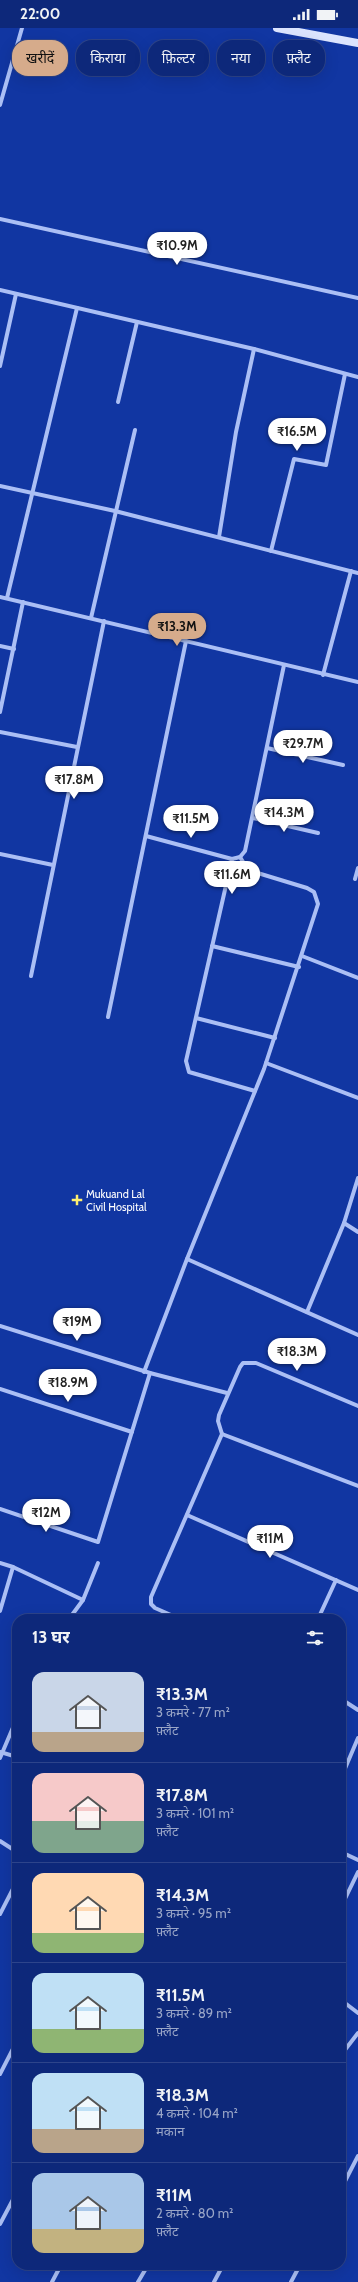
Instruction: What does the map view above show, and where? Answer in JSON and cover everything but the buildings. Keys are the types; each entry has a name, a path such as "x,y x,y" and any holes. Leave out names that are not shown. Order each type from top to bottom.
{"street":[{"path":"0,105 22,28"},
{"path":"277,28 358,43"},
{"path":"0,219 358,298"},
{"path":"0,290 254,349 358,377"},
{"path":"0,366 16,294"},
{"path":"7,598 34,494 77,308"},
{"path":"118,402 136,322"},
{"path":"219,538 236,432 254,349"},
{"path":"271,551 294,459 326,465 345,374"},
{"path":"91,618 135,430"},
{"path":"0,486 115,511 358,573"},
{"path":"323,675 351,571"},
{"path":"0,597 323,675 358,682"},
{"path":"0,712 1,701 24,602"},
{"path":"31,976 104,621"},
{"path":"108,1017 186,641"},
{"path":"0,646 14,649"},
{"path":"146,836 232,859 240,857 245,851 284,665"},
{"path":"0,732 77,747"},
{"path":"267,748 343,765"},
{"path":"253,818 318,833"},
{"path":"0,854 53,865"},
{"path":"144,1372 187,1259 266,1063 299,967 318,904 314,892 307,888 248,870 240,857"},
{"path":"232,859 186,1061 189,1072 255,1091"},
{"path":"355,879 358,868"},
{"path":"212,946 299,967"},
{"path":"302,956 358,978"},
{"path":"196,1018 275,1038"},
{"path":"266,1063 358,1098"},
{"path":"307,1312 344,1223 358,1178"},
{"path":"344,1223 358,1232"},
{"path":"187,1259 358,1335"},
{"path":"0,1326 144,1372 227,1393"},
{"path":"169,1614 155,1608 151,1604 151,1597 222,1434 218,1422 219,1415 227,1393 243,1363 249,1362 358,1406"},
{"path":"0,1510 98,1542 150,1373"},
{"path":"0,1389 132,1432"},
{"path":"222,1434 358,1486"},
{"path":"188,1515 358,1590"},
{"path":"73,1614 83,1600 98,1562"},
{"path":"0,1563 83,1600"},
{"path":"0,1611 13,1568"},
{"path":"320,1614 336,1580"},
{"path":"346,1702 358,1710"},
{"path":"0,1758 1,1752 12,1729"},
{"path":"346,1766 358,1738"},
{"path":"1,1752 12,1755"},
{"path":"0,1841 12,1849"},
{"path":"346,1854 358,1860"},
{"path":"346,1897 358,1872"},
{"path":"0,1914 12,1890"},
{"path":"346,2004 358,2013"},
{"path":"346,2049 358,2033"},
{"path":"0,2074 12,2051"},
{"path":"346,2179 358,2156"},
{"path":"0,2224 12,2201"},
{"path":"52,2282 58,2270"},
{"path":"138,2282 145,2270"},
{"path":"214,2282 220,2270"},
{"path":"291,2282 297,2270"}],"place":[{"name":"Mukuand Lal Civil Hospital","path":"77,1200"}]}
